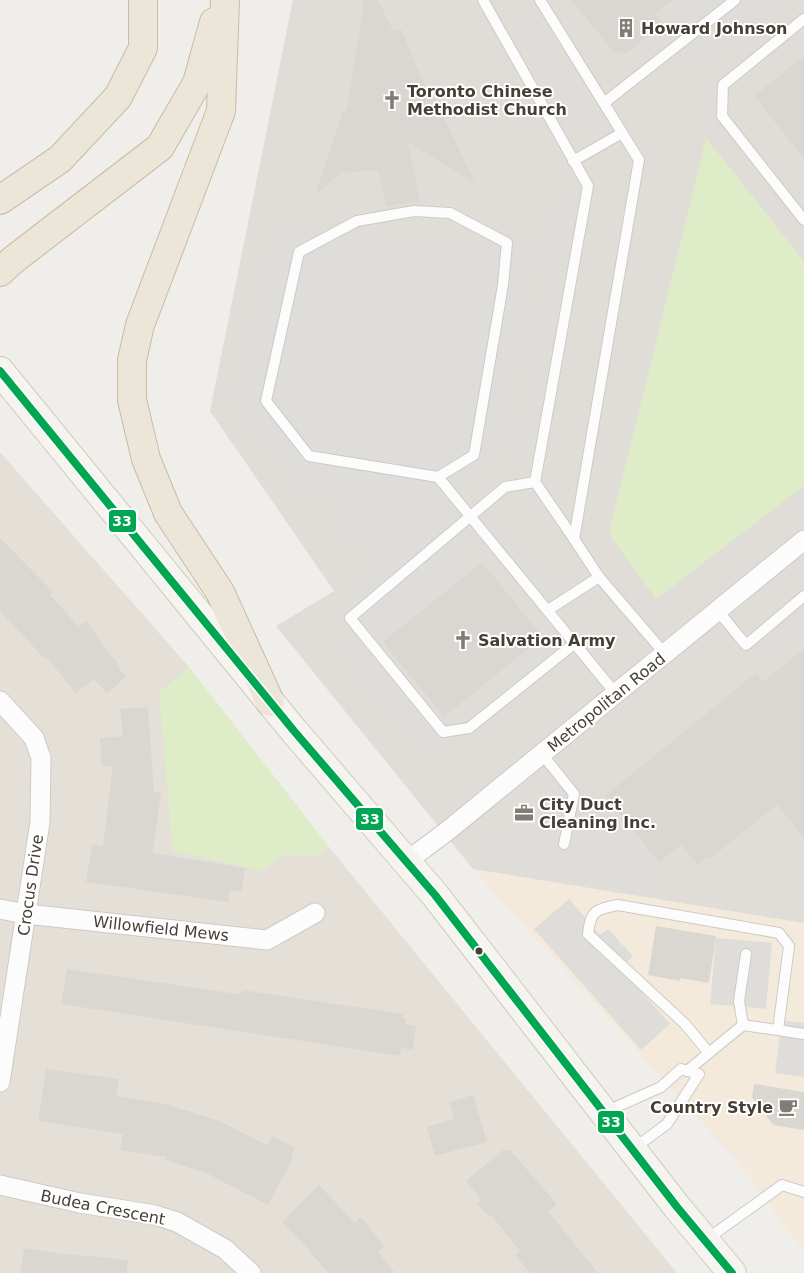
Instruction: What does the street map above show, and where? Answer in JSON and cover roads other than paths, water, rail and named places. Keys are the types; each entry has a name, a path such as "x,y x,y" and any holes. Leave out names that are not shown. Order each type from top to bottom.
{"highway":[{"path":"0,200 60,159 118,97 143,48 143,0"},
{"path":"0,272 13,260 160,148 197,83 219,0"},
{"path":"224,0 221,111 140,325 132,360 132,400 146,459 168,513 220,592 270,702"}],"main road":[{"path":"1,371 270,702 407,861 632,1150 732,1273"}],"street":[{"name":"Metropolitan Road","path":"407,861 446,832 804,540"},
{"name":"Crocus Drive","path":"0,701 34,738 41,758 40,822 0,1082"},
{"name":"Willowfield Mews","path":"0,909 26,914 267,940 315,913"},
{"name":"Budea Crescent","path":"0,1185 80,1203 156,1215 177,1222 225,1249 251,1273"}],"lane":[{"path":"482,0 588,186 535,482 599,577 665,654"},
{"path":"540,0 639,160 574,539"},
{"path":"604,103 735,0"},
{"path":"804,19 723,85 722,116 804,220"},
{"path":"573,161 622,133"},
{"path":"438,477 474,455 503,285 507,243 450,213 414,211 357,222 299,252 266,401 309,456 438,477 616,694"},
{"path":"535,482 505,487 350,618 443,732 469,728 575,643"},
{"path":"548,610 599,577"},
{"path":"718,611 746,645 804,596"},
{"path":"542,754 574,794 564,844"},
{"path":"709,1053 685,1024 588,934 589,919 599,908 618,905 779,933 789,946 778,1030"},
{"path":"743,1024 739,1001 746,954"},
{"path":"688,1071 743,1024"},
{"path":"743,1024 804,1034"},
{"path":"604,1113 660,1087 681,1069 699,1074 668,1124 632,1150"},
{"path":"705,1240 782,1185 804,1192"}],"place":[{"name":"Howard Johnson","path":"626,28"},
{"name":"Toronto Chinese Methodist Church","path":"392,100"},
{"name":"Salvation Army","path":"463,640"},
{"name":"City Duct Cleaning Inc.","path":"524,813"},
{"name":"Country Style","path":"788,1107"}]}
